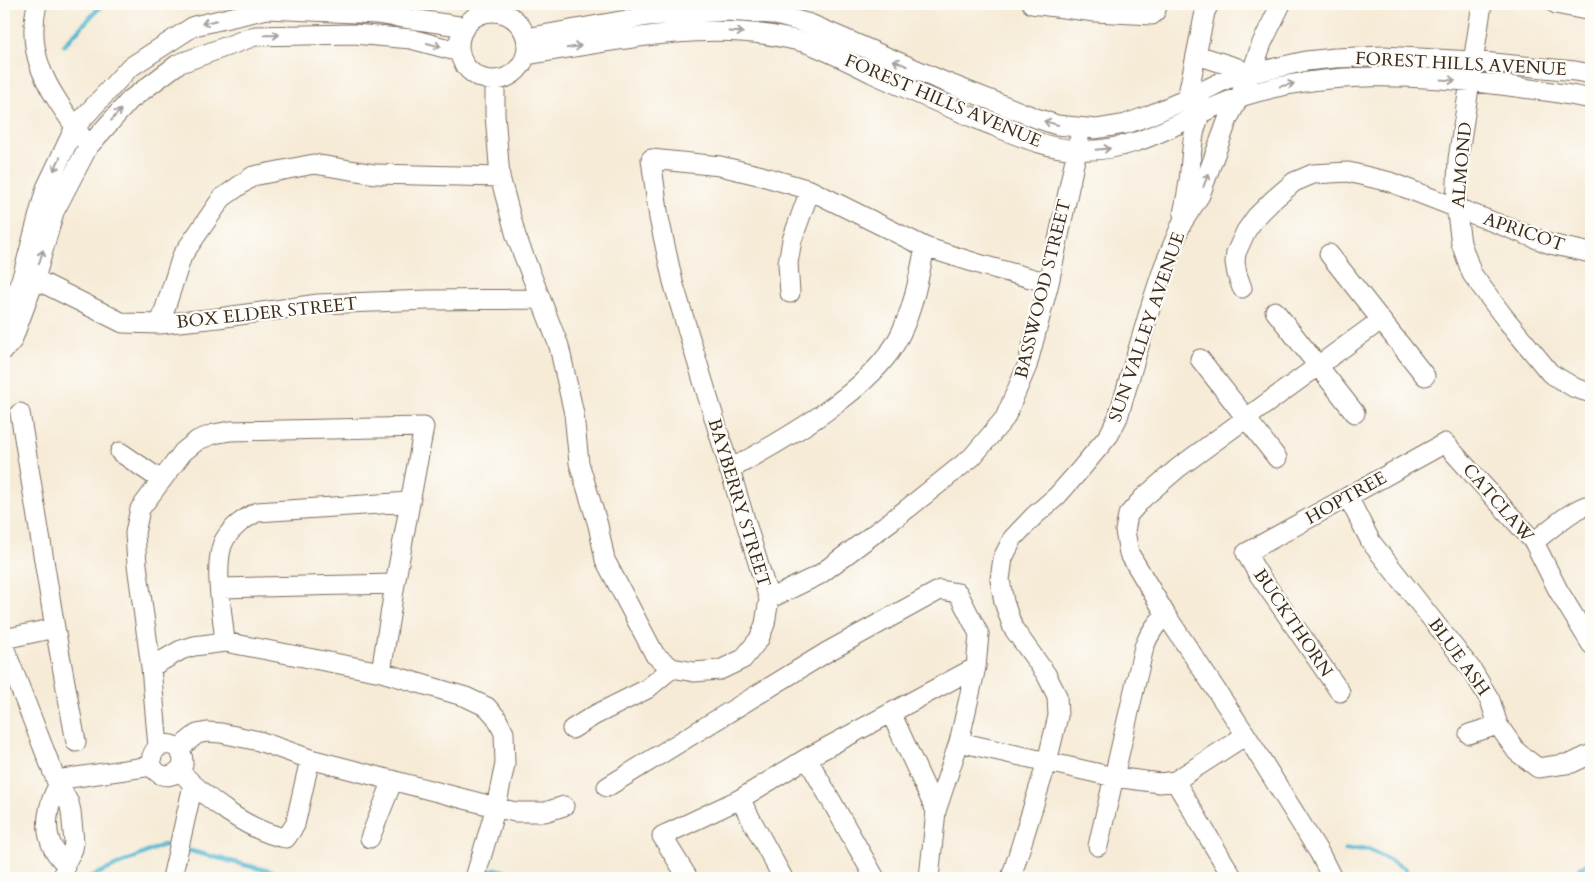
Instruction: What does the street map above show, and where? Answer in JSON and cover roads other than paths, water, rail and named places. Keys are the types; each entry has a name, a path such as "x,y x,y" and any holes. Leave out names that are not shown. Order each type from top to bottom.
{"street":[{"path":"37,4 33,40 39,67 50,90 88,147"},
{"path":"1036,4 1096,8 1152,16 1158,4"},
{"path":"1187,99 1205,12 1209,4"},
{"name":"SUN VALLEY AVENUE","path":"1182,223 1190,172 1192,142 1201,112 1238,73 1262,43 1281,4"},
{"name":"ALMOND","path":"1482,4 1458,159 1456,208 1461,243 1472,274 1550,373 1575,388 1591,393"},
{"path":"1556,4 1591,11"},
{"path":"488,8 507,15 516,21 526,46 522,65 515,73 495,80 485,79 476,75 463,61 460,52 460,43 466,27 488,8"},
{"path":"4,326 23,274 46,188 74,127 129,68 194,26 267,9 377,14 466,27"},
{"name":"FOREST HILLS AVENUE","path":"526,46 648,16 726,11 772,14 810,24 940,80 1036,118 1081,128 1102,128 1126,124 1187,99 1238,73 1306,60 1383,56 1472,61 1591,74"},
{"name":"FOREST HILLS AVENUE","path":"526,46 654,35 733,31 772,35 810,44 931,100 1029,139 1054,147 1078,150 1102,150 1137,143 1201,112 1239,97 1307,81 1334,78 1407,77 1471,81 1591,99"},
{"path":"4,350 12,341 35,279 54,212 88,147 130,100 178,64 255,36 354,34 411,39 460,52"},
{"path":"1197,56 1238,73"},
{"name":"SUN VALLEY AVENUE","path":"1011,878 1047,762 1058,716 1057,696 1046,674 1013,628 1004,602 1000,580 1003,558 1013,538 1056,496 1109,435 1118,417 1164,266 1182,223 1200,195 1228,119 1239,97 1238,73"},
{"path":"495,80 495,114 500,177 516,236 559,346 574,414 579,463 598,525 605,560 655,655 672,668 647,689 595,715 572,729"},
{"name":"BASSWOOD STREET","path":"769,599 819,575 972,457 1005,418 1027,366 1078,150 1081,128"},
{"name":"BAYBERRY STREET","path":"672,668 694,672 720,670 743,659 759,639 765,624 769,599 673,282 659,218 651,159 720,166 810,190"},
{"path":"160,324 182,256 222,198 253,176 314,164 375,174 500,177"},
{"name":"APRICOT","path":"1242,288 1235,262 1236,253 1246,231 1256,217 1294,182 1313,174 1348,172 1390,182 1550,244 1591,253"},
{"path":"790,293 788,264 792,240 810,190 925,247 982,265 1048,282"},
{"path":"729,470 782,441 821,414 852,392 885,360 900,336 913,302 925,247"},
{"path":"1329,254 1425,376"},
{"name":"BOX ELDER STREET","path":"35,279 123,324 160,324 318,304 428,300 541,299"},
{"path":"1275,311 1355,413"},
{"path":"1332,878 1320,854 1246,735 1166,614 1129,553 1125,531 1128,515 1143,498 1178,468 1381,320"},
{"path":"1200,358 1277,458"},
{"path":"20,414 55,628 76,742"},
{"path":"158,747 152,667 137,565 135,533 140,509 183,452 198,440 214,434 230,431 424,427 381,672"},
{"name":"HOPTREE","path":"1246,553 1445,443"},
{"name":"CATCLAW","path":"1445,443 1534,542 1558,590 1591,644"},
{"path":"120,452 161,480"},
{"name":"BLUE ASH","path":"1348,497 1371,542 1472,670 1490,700 1498,725 1517,752 1538,768 1572,763 1591,754"},
{"path":"225,642 218,558 225,539 240,521 257,512 410,502"},
{"path":"1534,542 1569,515 1586,504 1591,505"},
{"name":"BUCKTHORN","path":"1246,553 1257,572 1340,692"},
{"path":"220,588 395,584"},
{"path":"606,787 827,652 940,590 958,593 979,634 976,667 959,742 936,811 929,878"},
{"path":"1098,846 1144,647 1157,622 1166,614"},
{"path":"4,638 55,628"},
{"path":"152,667 181,650 194,646 225,642 381,672 466,697 486,707 496,717 504,732 505,764 496,807 477,872"},
{"path":"4,646 57,783 69,803 74,834 73,849 64,873"},
{"path":"688,878 662,836 740,799 807,758 976,667"},
{"path":"891,712 936,811"},
{"path":"1469,734 1498,725"},
{"path":"178,748 197,734 214,732 259,741 310,759 515,812 545,812 564,806"},
{"path":"959,742 1114,776 1160,783 1175,780 1246,735"},
{"path":"169,744 178,748 183,759 180,771 174,775 161,775 152,766 152,755 158,747 169,744"},
{"path":"807,758 875,878"},
{"path":"180,771 193,785 222,808 272,836 286,838 294,826 310,759"},
{"path":"57,783 152,766"},
{"path":"370,838 393,780"},
{"path":"1175,780 1234,878"},
{"path":"57,783 49,805 49,834 52,847 64,873"},
{"path":"173,876 193,785"},
{"path":"740,799 784,878"}],"waterway":[{"path":"64,45 103,4"},
{"path":"88,878 163,845 173,847"},
{"path":"183,849 296,878"},
{"path":"1345,850 1368,849 1406,869 1404,878"},
{"path":"1571,878 1577,870 1591,862"},
{"path":"482,873 496,869 526,878"}]}
